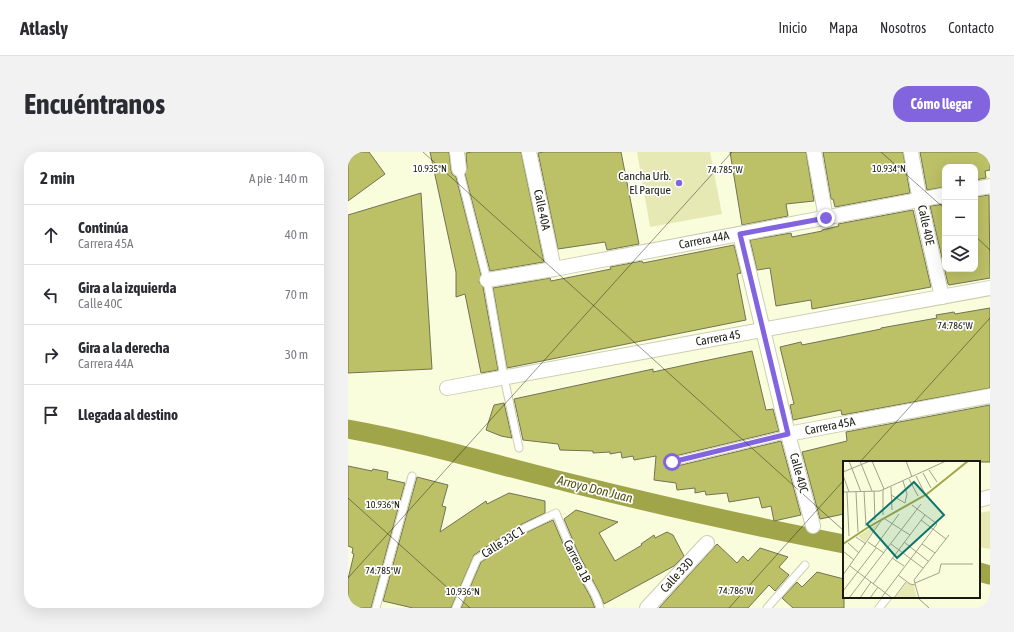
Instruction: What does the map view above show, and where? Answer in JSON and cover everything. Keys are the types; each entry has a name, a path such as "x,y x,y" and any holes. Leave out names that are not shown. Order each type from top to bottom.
{"street":[{"path":"457,152 459,169"},
{"name":"Calle 40A","path":"529,152 554,269"},
{"path":"814,152 826,218"},
{"name":"Calle 40E","path":"911,152 920,200 942,297"},
{"path":"978,188 990,186"},
{"name":"Carrera 44A","path":"487,280 554,269 942,196"},
{"name":"Calle 40C","path":"740,234 788,434 813,526"},
{"name":"Carrera 45","path":"447,388 990,288"},
{"name":"Carrera 45A","path":"788,434 990,396"},
{"path":"980,500 990,497"},
{"name":"Calle 33D","path":"647,608 707,543"}],"lane":[{"path":"459,169 487,280 504,377 519,448"},
{"name":"Carrera 45A","path":"672,462 788,434"},
{"path":"376,608 412,476"},
{"name":"Calle 33C 1","path":"456,608 477,559 524,528 556,513"},
{"name":"Carrera 1B","path":"556,513 566,538 598,601 600,608"},
{"path":"767,608 805,565"},
{"path":"879,608 887,598"}],"green space":[{"name":"Cancha Urb. El Parque","path":"637,152 710,152 722,214 650,227"},
{"path":"990,511 990,549 980,547 980,513"}],"building":[{"path":"348,152 369,152 385,174 348,201"},
{"path":"430,152 449,152 452,174 456,177 481,275 479,282 483,287 498,370 481,373 465,294 456,297 456,272"},
{"path":"521,152 544,262 490,271 465,174 467,168 466,153"},
{"path":"621,152 639,244 607,250 605,242 558,249 538,153"},
{"path":"730,152 806,152 814,201 786,204 788,216 742,225"},
{"path":"823,152 903,152 910,193 835,207 833,199 831,199"},
{"path":"920,152 990,152 990,170 985,171 986,178 978,179 978,164 942,164 942,188 927,190"},
{"path":"421,193 432,369 348,373 348,215"},
{"path":"989,195 990,278 949,285 945,272 978,272 978,197"},
{"path":"942,204 942,258 930,206"},
{"path":"913,210 931,287 812,309 811,300 776,306 770,268 757,270 750,240 791,233 792,237 822,231 839,226 838,224"},
{"path":"734,245 741,273 737,274 746,320 507,368 493,288 550,278 551,281 611,269 610,267 642,261 643,263"},
{"path":"990,308 990,388 842,415 841,410 793,420 790,405 794,404 780,347 801,342 802,345 937,318 936,315 954,312 955,314"},
{"path":"752,351 766,410 773,409 779,431 671,457 667,460 667,464 670,467 673,467 781,441 801,515 774,521 771,506 762,508 759,497 729,502 727,493 706,495 705,491 695,493 695,488 677,490 676,483 654,480 656,456 634,460 633,456 622,458 621,452 610,454 610,452 593,453 593,451 560,450 558,444 523,440 514,399 653,369 653,372"},
{"path":"504,403 512,438 501,436 486,430 494,405"},
{"path":"990,405 990,462 843,461 843,514 820,519 802,452 847,441 846,432"},
{"path":"348,466 372,471 373,469 388,472 387,479 405,483 371,608 348,608 348,579 354,554 352,553 353,548 348,546"},
{"path":"417,477 448,485 442,506 446,507 440,532 486,501 487,504 509,493 545,501 545,513 522,524 474,555 451,608 413,608 383,601"},
{"path":"576,510 618,522 599,533 615,561 642,545 641,544 654,535 655,538 667,532 673,535 684,556 674,566 604,604 579,555 564,519"},
{"path":"553,520 570,560 595,608 461,608 481,562 527,532"},
{"path":"717,544 737,563 743,556 748,561 760,548 788,557 779,567 789,575 775,591 769,585 748,608 659,608"},
{"path":"817,572 843,579 844,608 793,608 782,598 797,582 802,587"}],"waterway":[{"name":"Arroyo Don Juan","path":"348,429 430,447 670,507 843,544"},
{"name":"Arroyo Don Juan","path":"980,572 990,575"}],"place":[{"name":"Cancha Urb. El Parque","path":"679,183"}],"route":[{"path":"672,462 788,434 740,234 826,218"}]}
